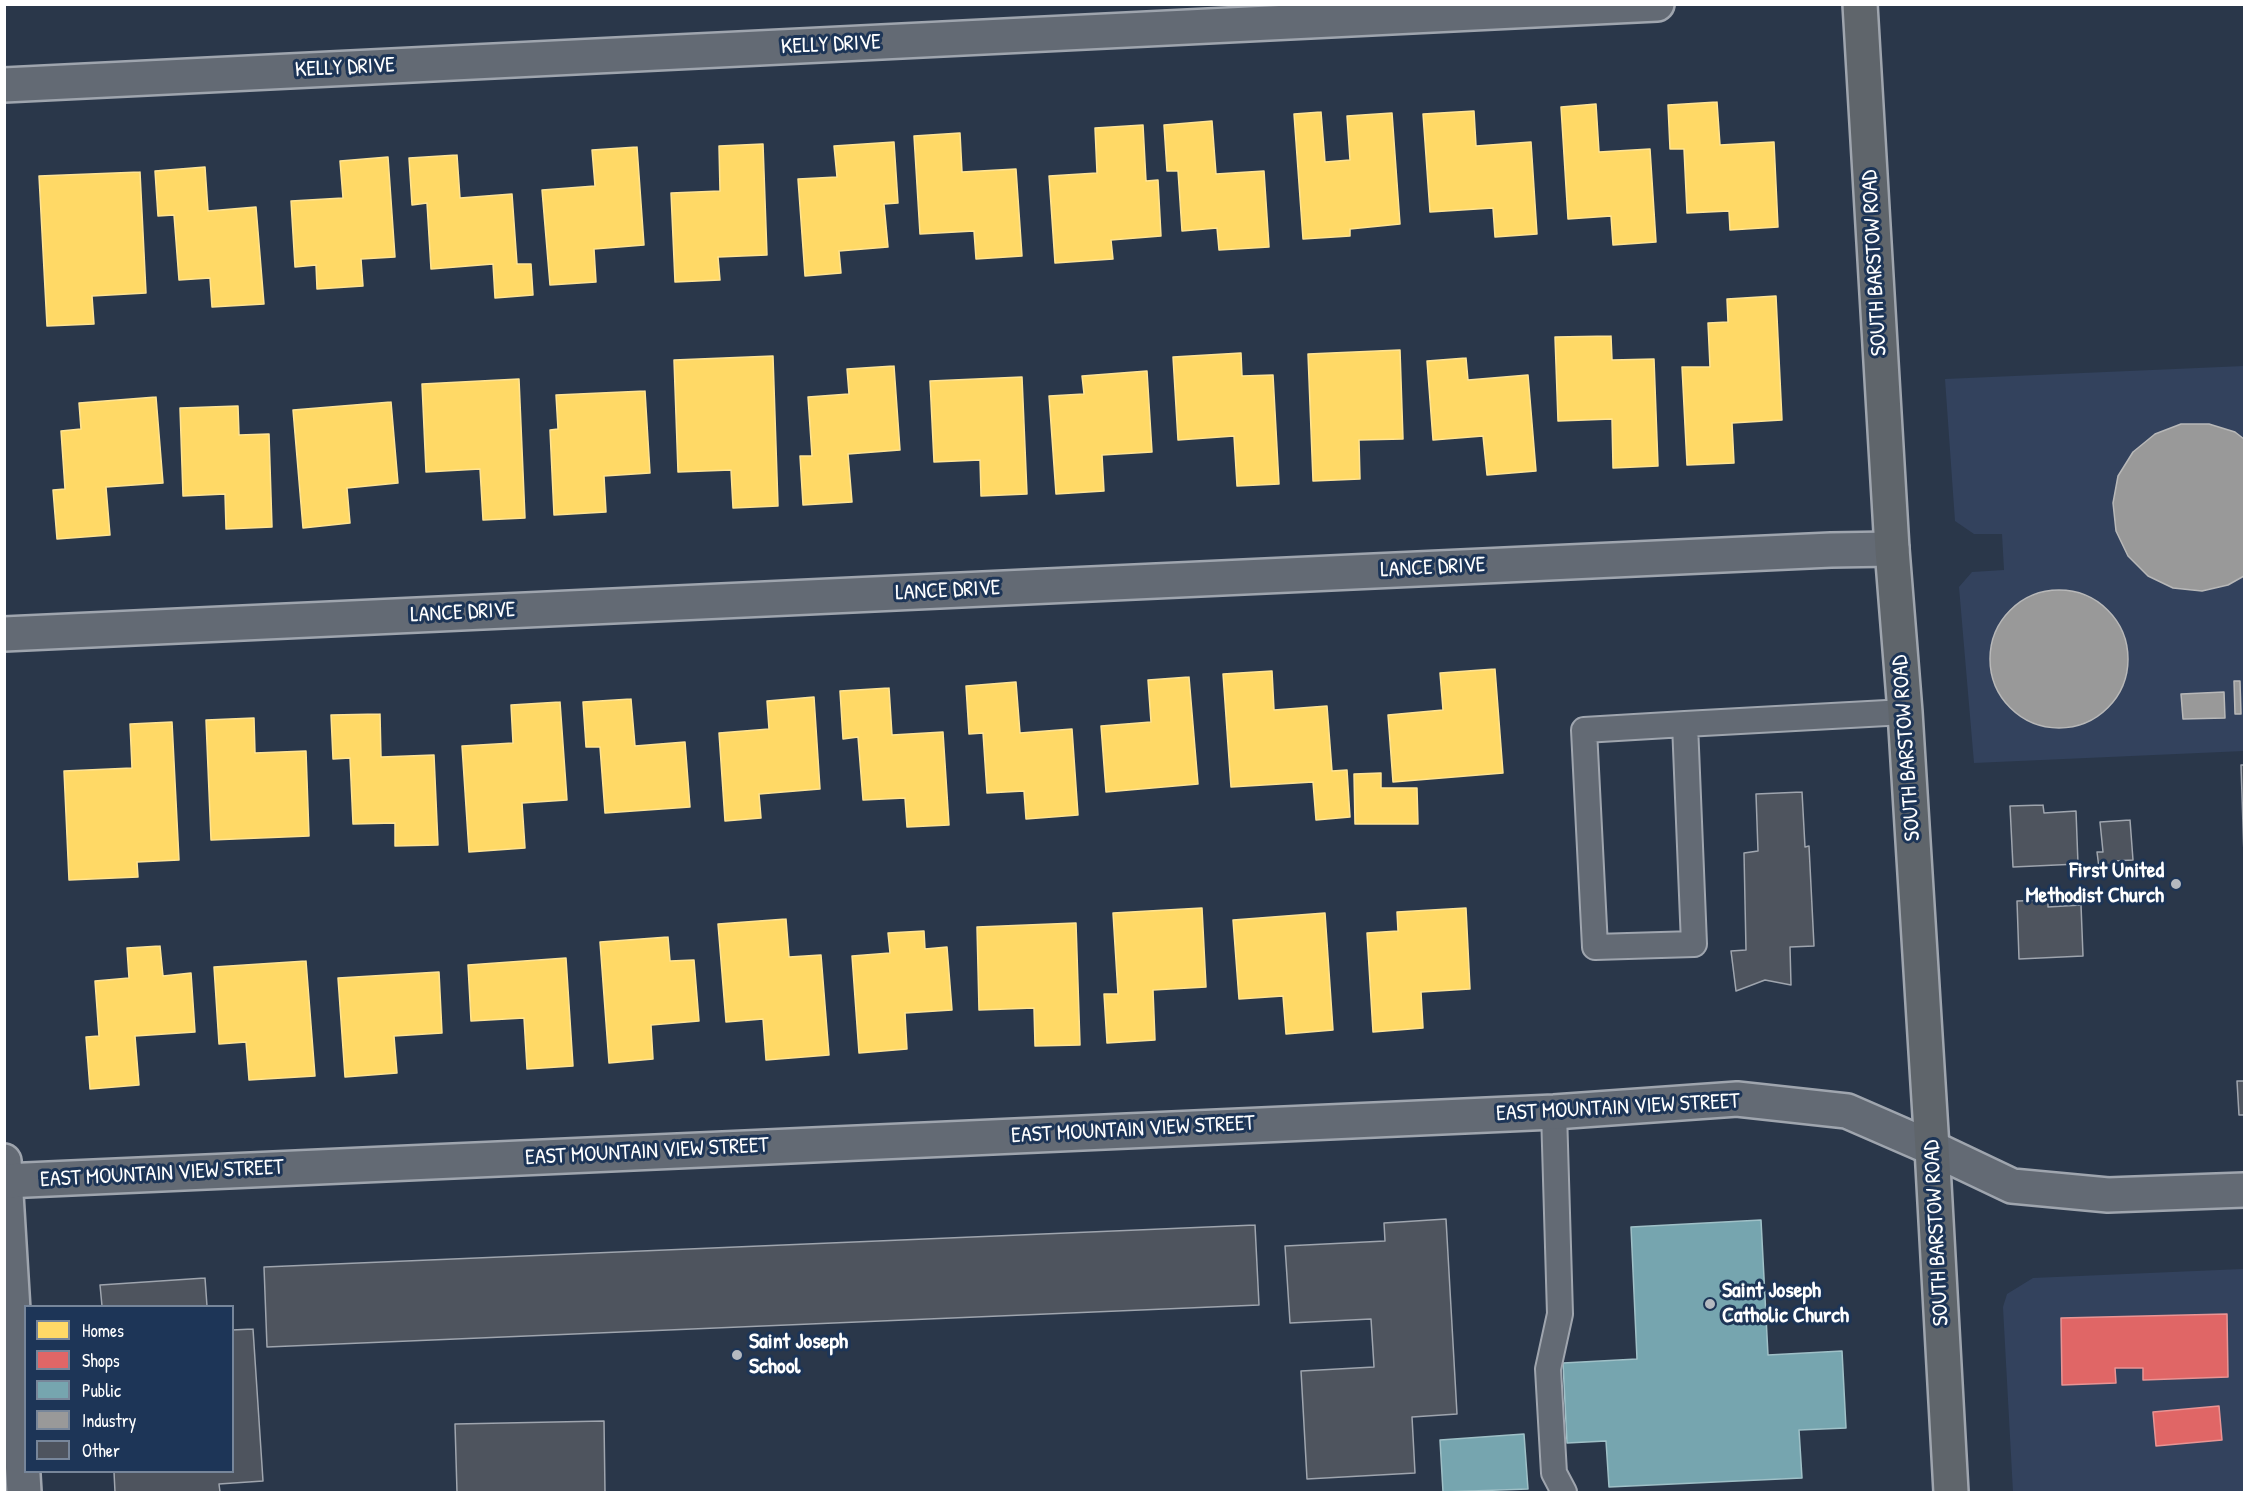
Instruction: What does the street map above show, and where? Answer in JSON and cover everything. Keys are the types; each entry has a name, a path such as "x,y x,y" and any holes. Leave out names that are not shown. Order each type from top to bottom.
{"main road":[{"name":"SOUTH BARSTOW ROAD","path":"1860,4 1892,549 1905,712 1932,1148 1951,1492"}],"street":[{"name":"KELLY DRIVE","path":"4,84 1657,4"},
{"name":"LANCE DRIVE","path":"4,634 1892,549"},
{"name":"EAST MOUNTAIN VIEW STREET","path":"5,1174 1554,1112 1737,1099 1847,1111 2012,1186 2108,1196 2244,1190"},
{"path":"5,1174 24,1492"}],"lane":[{"path":"1685,724 1694,944 1595,947 1584,730 1685,724 1905,712"},
{"path":"1554,1112 1560,1314 1548,1369 1554,1473 1564,1492"}],"shaded area":[{"path":"2244,366 2244,751 1974,763 1959,587 1972,572 2004,570 2002,534 1974,534 1955,521 1945,379"},
{"path":"2244,1269 2244,1492 2013,1492 2003,1307 2007,1294 2033,1278"}],"building: Homes":[{"path":"1717,102 1720,145 1774,142 1778,227 1730,230 1729,211 1687,213 1684,149 1670,149 1668,105"},
{"path":"1596,104 1599,152 1650,149 1656,242 1613,245 1611,216 1568,219 1561,107"},
{"path":"1474,111 1476,146 1531,142 1537,234 1495,237 1493,208 1430,212 1423,114"},
{"path":"1321,112 1325,162 1350,160 1347,116 1392,113 1400,224 1350,229 1350,236 1303,239 1294,114"},
{"path":"1212,121 1216,174 1264,171 1269,247 1219,250 1217,228 1182,231 1178,171 1167,171 1164,125"},
{"path":"1143,125 1146,181 1158,180 1161,236 1111,240 1113,259 1055,263 1049,176 1097,173 1095,128"},
{"path":"960,133 962,172 1016,169 1022,256 976,259 974,231 920,234 914,136"},
{"path":"894,142 898,203 884,204 888,247 839,251 841,273 805,276 798,179 837,177 834,146"},
{"path":"763,144 767,255 718,257 720,280 675,282 671,193 720,191 719,146"},
{"path":"637,147 644,245 594,249 596,282 550,285 542,190 595,186 592,150"},
{"path":"457,155 460,198 512,194 517,264 531,264 533,295 495,298 493,264 431,269 427,203 412,205 409,158"},
{"path":"388,157 395,257 361,259 363,286 317,289 316,265 295,267 291,201 343,198 340,161"},
{"path":"205,167 208,211 256,207 264,304 212,307 210,278 179,280 174,215 158,216 155,171"},
{"path":"140,172 146,293 92,296 94,324 47,326 39,176"},
{"path":"1776,296 1782,420 1732,423 1734,463 1687,465 1682,367 1710,367 1708,323 1728,322 1727,299"},
{"path":"1611,336 1612,360 1654,359 1658,466 1613,468 1612,419 1558,421 1555,337"},
{"path":"1400,350 1403,439 1359,440 1360,479 1313,481 1308,354"},
{"path":"1241,353 1242,376 1273,375 1279,484 1237,486 1234,436 1178,440 1173,357"},
{"path":"773,356 778,506 733,508 731,470 678,472 674,360"},
{"path":"1466,358 1468,380 1528,375 1536,471 1487,475 1483,436 1433,440 1427,361"},
{"path":"894,366 900,450 848,454 852,502 803,505 800,456 812,456 808,397 849,394 847,369"},
{"path":"1147,371 1152,452 1102,455 1104,491 1056,494 1049,396 1084,394 1082,376"},
{"path":"1022,377 1027,494 981,496 980,460 934,462 930,381"},
{"path":"519,379 525,518 483,520 480,469 426,472 422,384"},
{"path":"645,391 650,473 604,476 606,512 554,515 550,430 558,429 556,395"},
{"path":"156,397 163,483 106,487 110,535 57,539 53,490 65,489 61,431 81,429 79,403"},
{"path":"391,402 398,483 347,488 350,523 303,528 293,410"},
{"path":"238,406 239,435 269,434 272,527 226,529 225,494 183,496 180,408"},
{"path":"1495,669 1503,773 1393,782 1388,715 1443,710 1440,673"},
{"path":"1272,671 1274,710 1327,706 1332,771 1347,770 1350,817 1316,820 1313,782 1231,787 1223,674"},
{"path":"1189,677 1198,784 1106,792 1101,726 1151,722 1148,680"},
{"path":"1016,682 1020,733 1072,729 1078,815 1026,819 1024,791 987,793 983,733 969,734 966,686"},
{"path":"889,688 892,735 943,732 949,825 907,827 905,798 863,800 858,737 843,739 840,691"},
{"path":"814,697 820,789 759,794 761,818 725,821 719,733 769,729 767,701"},
{"path":"631,699 635,746 685,742 690,807 605,813 600,747 586,747 583,702"},
{"path":"560,702 567,800 522,803 525,848 469,852 462,746 513,743 511,705"},
{"path":"380,714 381,757 434,755 438,845 395,846 395,823 353,824 350,758 333,759 331,715"},
{"path":"254,718 255,753 306,751 309,836 211,840 206,720"},
{"path":"172,722 179,860 137,862 138,877 69,880 64,771 132,768 130,724"},
{"path":"1381,773 1381,788 1417,788 1418,824 1355,824 1354,774"},
{"path":"1202,908 1206,987 1153,990 1155,1040 1107,1043 1104,994 1118,994 1113,913"},
{"path":"1466,908 1470,989 1421,992 1423,1028 1373,1032 1367,933 1398,931 1397,912"},
{"path":"1325,913 1333,1030 1286,1034 1283,996 1239,999 1233,920"},
{"path":"786,919 789,957 821,955 829,1055 766,1060 763,1019 726,1022 718,924"},
{"path":"1076,923 1080,1045 1035,1046 1034,1008 979,1010 977,927"},
{"path":"924,931 925,949 947,947 952,1010 905,1013 907,1049 859,1053 852,956 890,953 888,933"},
{"path":"668,937 670,961 694,960 699,1021 651,1025 653,1059 609,1063 600,942"},
{"path":"160,946 163,976 191,973 195,1032 135,1036 139,1085 90,1089 86,1037 99,1036 95,981 129,978 127,948"},
{"path":"566,958 573,1066 527,1069 524,1018 471,1021 468,965"},
{"path":"306,961 315,1076 249,1080 246,1042 219,1044 214,967"},
{"path":"439,972 442,1033 394,1036 397,1073 345,1077 338,978"}],"building: Shops":[{"path":"2227,1314 2228,1377 2143,1380 2143,1368 2115,1368 2116,1383 2062,1385 2061,1318"},
{"path":"2219,1406 2222,1440 2156,1446 2153,1412"}],"building: Public":[{"path":"1761,1220 1768,1355 1842,1351 1846,1428 1799,1430 1802,1478 1609,1487 1606,1441 1567,1443 1563,1363 1637,1359 1631,1227"},
{"path":"1524,1434 1528,1489 1443,1492 1440,1440"}],"building: Industry":[{"path":"2181,424 2209,424 2235,432 2244,439 2244,576 2228,585 2202,591 2173,588 2148,576 2128,556 2116,531 2113,503 2118,476 2133,452 2155,434"},
{"path":"2059,590 2085,595 2108,610 2123,633 2128,659 2123,685 2108,708 2085,723 2059,728 2033,723 2010,708 1995,685 1990,659 1995,633 2010,610 2033,595"},
{"path":"2234,681 2240,681 2241,714 2235,714"},
{"path":"2224,692 2225,718 2183,719 2181,694"}],"building: Other":[{"path":"2241,765 2244,765 2244,856"},
{"path":"1802,792 1805,847 1809,846 1814,946 1790,947 1791,985 1765,980 1736,991 1731,951 1746,950 1744,853 1758,851 1756,794"},
{"path":"2043,805 2044,813 2076,811 2078,864 2013,867 2010,806"},
{"path":"2130,820 2133,860 2113,861 2114,866 2099,868 2097,852 2103,852 2100,822"},
{"path":"2048,900 2048,907 2081,905 2083,956 2019,959 2017,901"},
{"path":"2237,1081 2244,1081 2244,1115 2239,1115"},
{"path":"1446,1219 1457,1414 1412,1417 1415,1473 1307,1479 1301,1371 1374,1367 1371,1319 1290,1323 1285,1246 1385,1241 1384,1223"},
{"path":"1255,1225 1259,1305 267,1347 264,1267"},
{"path":"205,1278 207,1305 102,1305 100,1285"},
{"path":"253,1329 263,1481 219,1484 220,1492 115,1492 114,1473 234,1473 234,1330"},
{"path":"604,1421 605,1492 457,1492 455,1424"}],"place":[{"name":"First United Methodist Church","path":"2176,884"},
{"name":"Saint Joseph Catholic Church","path":"1710,1304"},
{"name":"Saint Joseph School","path":"737,1355"}]}
